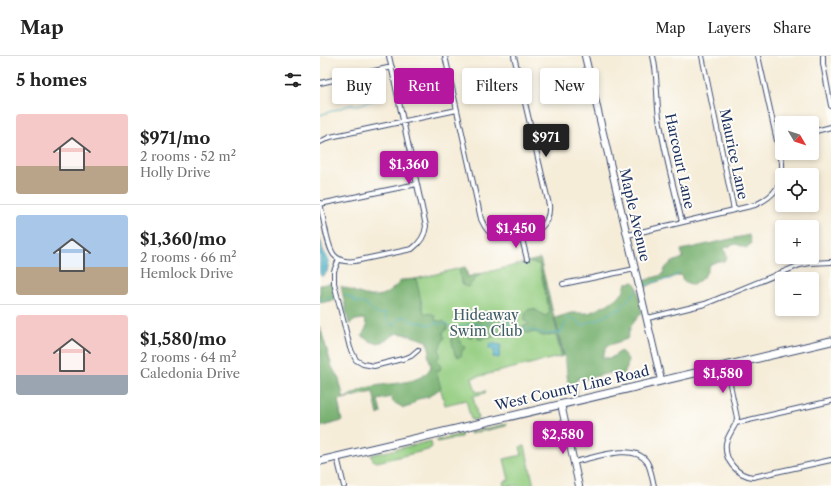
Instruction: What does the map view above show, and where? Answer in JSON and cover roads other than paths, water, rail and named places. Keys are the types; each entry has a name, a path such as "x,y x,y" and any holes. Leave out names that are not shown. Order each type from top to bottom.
{"main road":[{"name":"West County Line Road","path":"320,461 831,341"}],"street":[{"path":"389,56 404,121 426,226 424,234 416,246 412,249 349,262 334,256 329,246 320,203 417,184"},
{"path":"446,56 481,219 488,232 497,236 506,237 521,235 541,227 548,217 550,209 514,56"},
{"name":"Maple Avenue","path":"585,56 662,380"},
{"name":"Harcourt Lane","path":"653,56 657,77 657,105 660,127 682,222"},
{"name":"Maurice Lane","path":"702,56 734,210"},
{"path":"758,56 775,131"},
{"path":"823,56 823,64 831,106"},
{"path":"320,83 392,68"},
{"path":"320,142 330,137 457,110"},
{"path":"819,130 831,127"},
{"path":"628,235 761,203 771,196 778,187 782,171 781,160"},
{"path":"521,235 527,259"},
{"path":"339,259 334,272 334,283 350,348 356,360 363,364 374,366 406,358 418,350"},
{"path":"648,318 705,304 800,265 831,262"},
{"path":"564,284 635,268"},
{"path":"726,365 737,418 726,443 726,451 731,464 739,472 752,477 831,460"},
{"path":"736,423 831,401"},
{"path":"561,404 579,486"},
{"path":"574,462 622,452 632,452 643,456 647,462 654,486"},
{"path":"337,457 344,486"}],"water":[{"path":"320,238 323,250 329,261 327,272 323,276 321,276 320,273"},
{"path":"490,343 501,345 499,358 493,357 494,350 489,349"}],"waterway":[{"path":"320,115 350,105 361,104"},
{"path":"644,287 652,282 671,279 679,272"},
{"path":"344,295 354,299 355,302 367,305 377,314 385,313 387,321 391,325 394,325 398,319 404,316 412,322 425,323 431,326 435,322 440,325 445,322 453,327 468,324 487,325 491,319 497,317 519,329 528,329 546,334 560,333 567,319 569,318 574,319 582,326 591,321 596,321 615,310 620,310 636,290"},
{"path":"320,300 332,297"}],"park label":[{"name":"Hideaway Swim Club","path":"486,324"}]}
